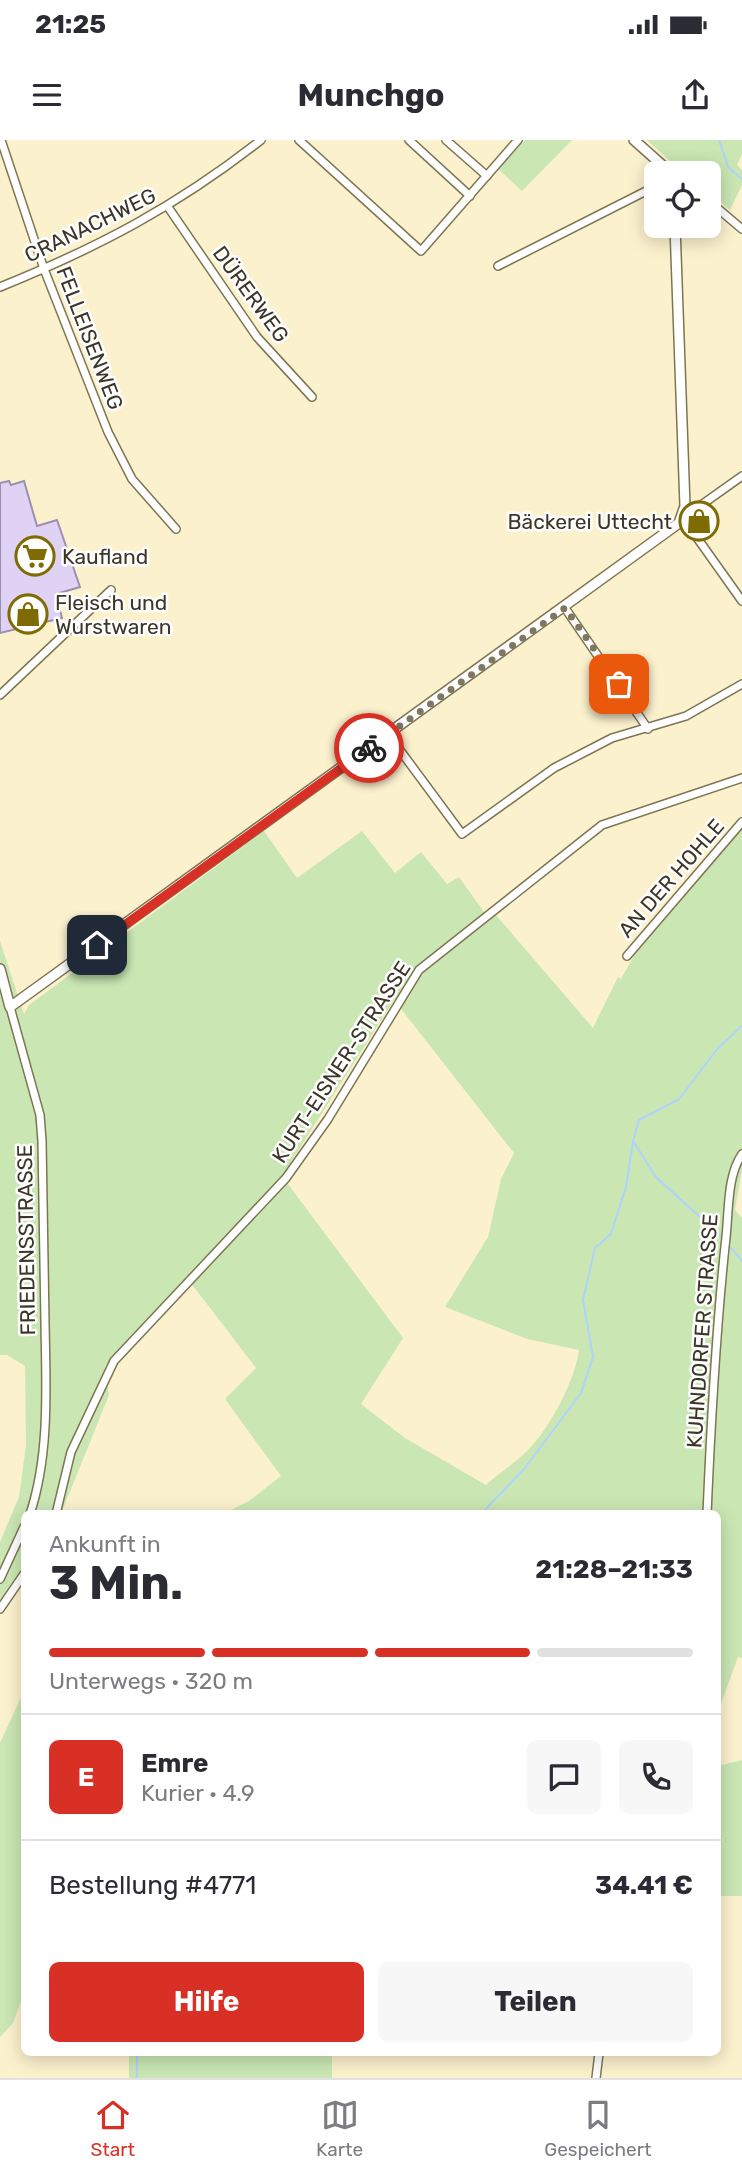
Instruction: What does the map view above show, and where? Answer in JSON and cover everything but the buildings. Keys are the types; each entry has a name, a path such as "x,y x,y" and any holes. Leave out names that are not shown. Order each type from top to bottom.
{"street":[{"name":"CRANACHWEG","path":"0,287 119,235 204,184 261,140"},
{"path":"299,140 421,251 518,140"},
{"path":"409,140 470,196"},
{"path":"446,140 487,176"},
{"path":"634,140 658,161"},
{"name":"FELLEISENWEG","path":"1,142 44,269 97,407 137,486 176,529"},
{"path":"498,266 644,192"},
{"name":"DÜRERWEG","path":"168,207 257,337 312,397"},
{"path":"721,211 742,229"},
{"path":"675,238 685,492 683,518 742,601"},
{"path":"10,1007 565,608 742,476"},
{"path":"0,695 111,590"},
{"path":"565,608 648,729"},
{"path":"388,734 462,834 554,768 612,738 648,729 697,711 742,684"},
{"name":"KURT-EISNER-STRASSE","path":"57,1510 71,1452 114,1362 286,1178 328,1119 419,970 602,825 742,778"},
{"name":"AN DER HOHLE","path":"626,956 742,822"},
{"name":"FRIEDENSSTRASSE","path":"0,970 40,1115 42,1141 46,1378 44,1436 31,1510"},
{"name":"KUHNDORFER STRASSE","path":"707,1510 722,1270 732,1185 736,1164 742,1154"},
{"path":"0,1578 21,1533"},
{"path":"0,1609 21,1578"},
{"path":"596,2078 599,2056"}],"green space":[{"path":"525,140 572,140 522,191 498,169"},
{"path":"647,140 742,140 742,154 737,165 742,170 742,185 730,210 721,202 721,161 670,161"},
{"path":"742,826 742,1170 735,1210 742,1218 742,1658 738,1657 721,1704 721,1510 231,1510 249,1501 281,1476 225,1399 256,1368 187,1278 105,1366 109,1395 63,1510 21,1510 21,1574 0,1604 0,1542 19,1497 26,1445 25,1366 7,1355 0,1355 0,941 24,1014 29,1005 264,831 297,878 362,831 395,873 421,852 447,884 459,877 489,919 496,915 593,1028 618,977 621,979 636,952","holes":["394,1000 514,1153 501,1179 488,1237 445,1307 527,1339 579,1350 567,1389 545,1429 528,1450 486,1485 405,1438 361,1404 403,1338 282,1176"]},
{"path":"21,1698 21,2001 13,2023 0,2037 0,1743"},
{"path":"742,1760 742,1896 721,1896 721,1765"},
{"path":"129,2056 332,2056 332,2078 129,2078"}],"waterway":[{"path":"719,140 728,167 742,179"},
{"path":"485,1510 525,1468 581,1393 593,1357 583,1300 595,1248 611,1234 626,1187 639,1120 679,1099 718,1048 742,1026"},
{"path":"633,1141 656,1177 722,1237"},
{"path":"731,1248 742,1261"},
{"path":"137,2056 137,2078"}],"way so far":[{"path":"369,748 565,608 619,684"}],"place":[{"name":"Bäckerei Uttecht","path":"699,521"},
{"name":"Kaufland","path":"35,556"},
{"name":"Fleisch und Wurstwaren","path":"28,614"}],"route":[{"path":"97,945 369,748"}]}
